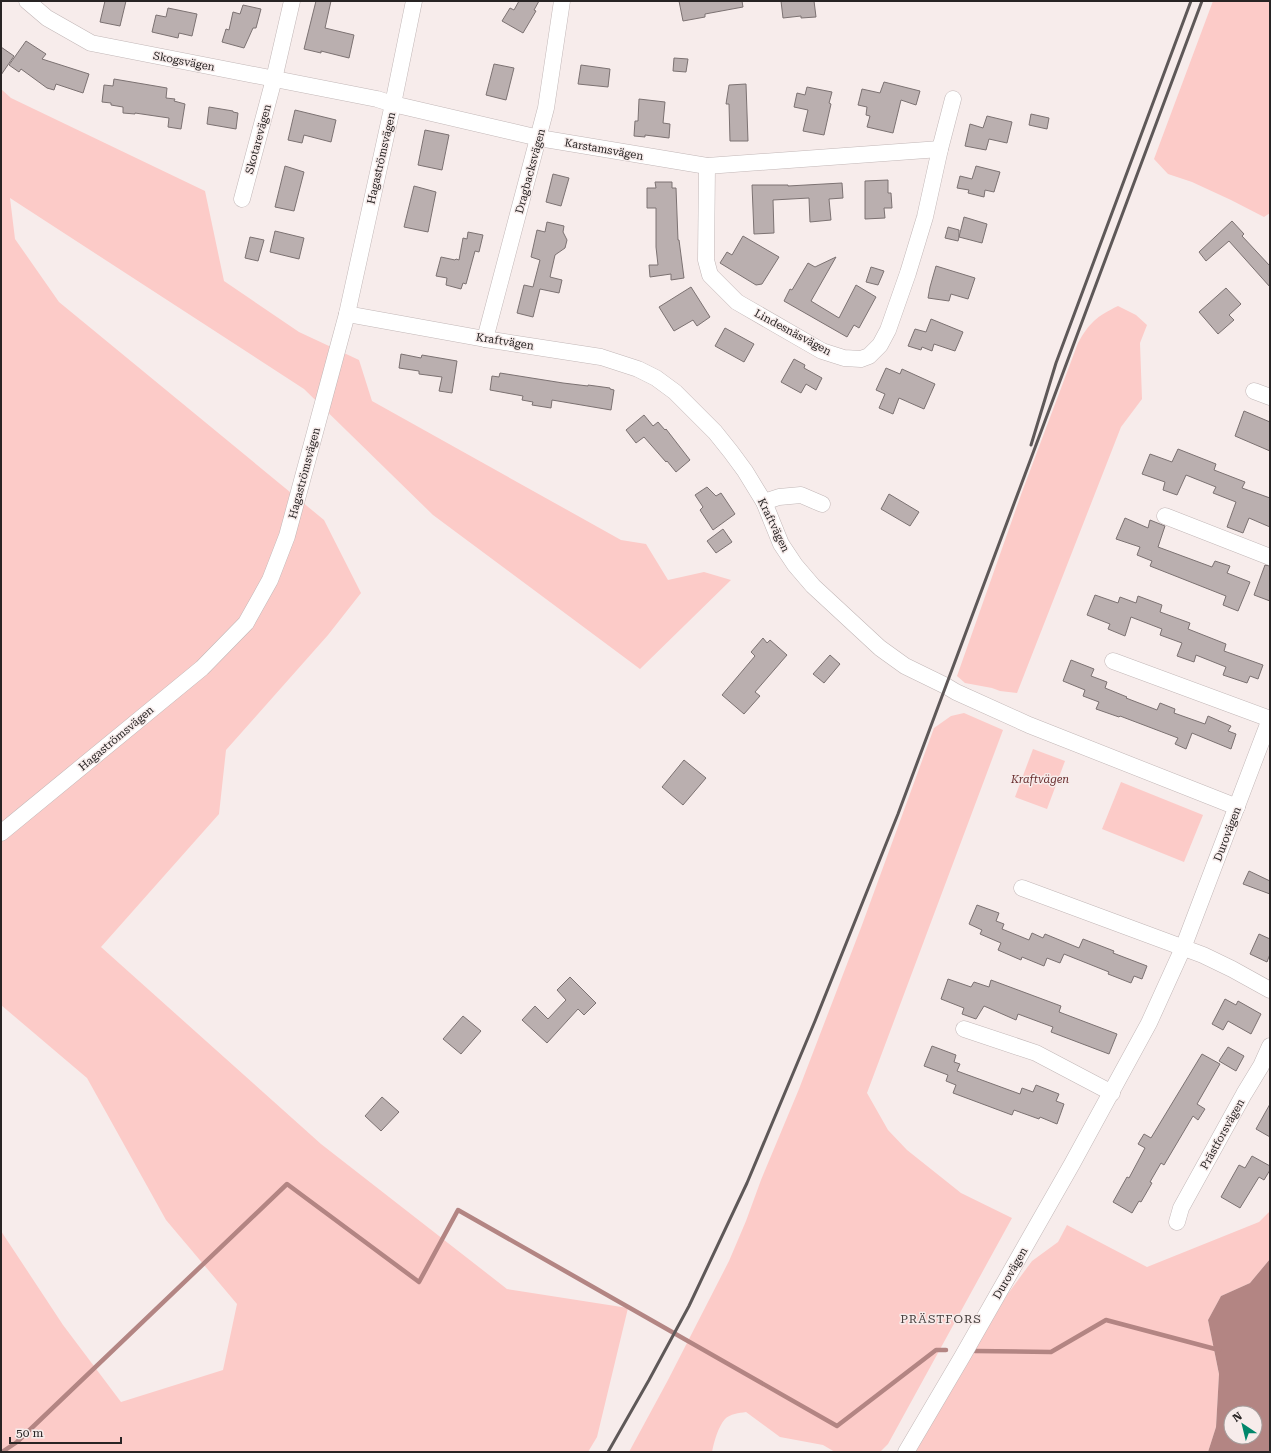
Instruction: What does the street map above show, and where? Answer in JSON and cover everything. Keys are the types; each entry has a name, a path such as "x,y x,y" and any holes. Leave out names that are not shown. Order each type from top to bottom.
{"street":[{"name":"Skogsvägen","path":"27,1 47,18 91,43 274,79"},
{"path":"274,79 292,1"},
{"name":"Hagaströmsvägen","path":"1,833 112,740 202,668 246,622 270,580 287,536 347,314 414,1"},
{"name":"Dragbacksvägen","path":"486,339 546,108 562,1"},
{"name":"Karstamsvägen","path":"274,79 377,99 539,138 707,166 940,149"},
{"name":"Skotarevägen","path":"242,199 274,79"},
{"name":"Lindesnäsvägen","path":"707,166 706,260 710,275 737,302 822,350 844,358 861,359 869,356 880,346 888,330 908,273 925,217 953,99"},
{"name":"Kraftvägen","path":"347,314 486,339 601,357 638,369 656,378 675,392 715,432 745,471 764,502 781,544 795,565 813,586 880,648 905,666 956,692 1029,725 1237,807"},
{"path":"1254,391 1270,397"},
{"path":"764,502 779,497 801,495 822,504"},
{"path":"1165,516 1270,557"},
{"name":"Durovägen","path":"906,1452 966,1350 1112,1093 1149,1023 1183,948 1270,719 1113,661"},
{"path":"1022,888 1203,955 1232,968 1270,990"},
{"path":"964,1029 1036,1053 1112,1093"},
{"name":"Prästforsvägen","path":"1177,1222 1181,1208 1233,1113 1261,1066 1270,1046"}],"green space":[{"path":"1213,1 1270,1 1270,213 1264,217 1192,182 1168,174 1154,159"},
{"path":"1,89 11,98 205,191 224,281 299,332 359,360 372,401 621,540 646,544 668,580 704,572 731,580 640,669 433,515 304,389 10,198 15,239 59,302 324,520 361,593 328,635 226,750 219,814 101,947 321,1144 507,1289 628,1308 597,1437 588,1452 1,1452 1,1231 63,1325 121,1402 223,1370 237,1304 166,1220 87,1078 1,1005"},
{"path":"1118,306 1136,315 1147,325 1140,343 1142,399 1121,427 1017,693 1000,691 965,683 957,676 1022,492 1078,343 1094,321 1104,313"},
{"path":"964,713 1003,730 867,1093 888,1130 907,1150 961,1193 1012,1218 888,1444 880,1452 835,1452 823,1445 780,1437 746,1412 732,1415 725,1419 718,1430 712,1452 629,1452 729,1261 746,1221 862,925 934,728 951,716"},
{"name":"Kraftvägen","path":"1033,749 1065,761 1047,809 1015,797"},
{"path":"1121,782 1203,815 1184,862 1102,829"},
{"path":"1270,1211 1270,1259 1250,1283 1221,1296 1208,1320 1219,1374 1216,1427 1208,1452 914,1452 1007,1295 1032,1261 1058,1242 1067,1225 1147,1267 1259,1222"}],"shaded area":[{"path":"1270,1259 1270,1452 1208,1452 1216,1427 1219,1374 1208,1320 1221,1296 1250,1283"}],"building":[{"path":"105,1 126,1 120,26 100,22"},
{"path":"316,1 331,1 325,28 354,35 349,58 321,51 321,53 304,49"},
{"path":"519,1 539,1 534,10 536,11 523,33 502,21 510,8 514,10"},
{"path":"679,1 742,1 743,7 705,14 705,17 683,21"},
{"path":"781,1 814,1 816,17 801,18 801,16 783,18"},
{"path":"243,5 261,9 256,28 253,28 244,48 222,42 226,29 229,30 233,12 240,14"},
{"path":"168,8 197,14 192,36 179,33 178,38 152,32 156,15 166,17"},
{"path":"26,41 46,54 42,59 89,74 83,93 56,84 54,90 47,88 21,69 19,72 9,65"},
{"path":"1,47 14,56 1,75"},
{"path":"674,58 688,59 686,72 673,71"},
{"path":"494,64 514,68 506,100 486,95"},
{"path":"581,65 610,69 608,87 578,84"},
{"path":"114,79 167,88 166,98 175,99 174,101 185,104 181,129 168,127 169,118 135,113 123,113 123,107 102,102 104,85 113,86"},
{"path":"884,82 920,91 916,105 901,100 893,133 867,127 870,116 866,115 867,107 858,105 862,89 880,93"},
{"path":"746,84 748,141 730,141 729,104 726,104 729,85"},
{"path":"807,87 832,92 829,103 831,104 824,135 803,131 808,110 794,107 797,93 805,95"},
{"path":"639,99 665,102 663,123 670,124 669,138 645,135 645,137 634,136 635,121 638,121"},
{"path":"209,107 238,113 236,129 207,124"},
{"path":"295,110 336,120 331,142 304,135 302,143 288,140"},
{"path":"1031,114 1049,118 1047,129 1029,125"},
{"path":"987,116 1012,122 1007,143 989,139 986,150 965,146 970,124 983,128"},
{"path":"425,130 449,135 442,170 418,165"},
{"path":"285,166 304,172 294,211 275,207"},
{"path":"976,166 1000,172 994,192 985,190 984,197 968,193 969,190 957,188 960,176 972,179"},
{"path":"553,174 569,178 561,206 546,202"},
{"path":"888,180 888,193 891,193 892,208 884,208 885,218 865,219 865,181"},
{"path":"655,182 672,182 672,188 676,188 678,240 684,278 671,280 671,274 650,277 649,265 658,265 656,247 656,208 647,208 647,188 656,188"},
{"path":"842,183 843,198 829,199 831,220 810,222 809,198 773,200 774,233 754,234 752,185 788,186"},
{"path":"414,186 436,192 428,232 404,227"},
{"path":"964,217 987,224 982,243 959,237"},
{"path":"1232,221 1244,234 1242,236 1270,266 1270,287 1229,241 1206,261 1199,252"},
{"path":"547,222 564,226 563,232 567,240 565,248 555,255 550,277 562,280 559,293 540,289 533,317 517,313 524,285 533,287 540,260 531,257 537,230 545,232"},
{"path":"948,227 959,230 958,241 945,238"},
{"path":"275,231 304,238 299,259 270,252"},
{"path":"468,232 483,235 479,252 475,251 466,284 463,283 461,289 446,285 447,278 436,276 441,257 459,260 463,238 467,239"},
{"path":"743,236 779,257 762,284 756,285 720,263 727,252 732,255"},
{"path":"250,237 264,240 258,261 245,258"},
{"path":"836,257 811,301 839,318 856,285 876,297 859,328 854,325 847,337 784,301 790,289 792,290 808,263 815,267"},
{"path":"936,266 975,278 968,299 951,294 949,301 928,298"},
{"path":"871,267 884,271 878,285 866,282"},
{"path":"691,287 710,317 697,326 693,320 674,331 659,307"},
{"path":"1226,288 1241,304 1229,315 1234,320 1218,334 1199,312"},
{"path":"931,319 963,332 955,351 934,344 932,351 922,347 921,350 908,346 915,329 926,332"},
{"path":"725,328 754,344 744,362 715,346"},
{"path":"401,354 421,358 422,355 457,361 452,393 439,391 442,377 419,374 419,371 399,368"},
{"path":"794,359 805,365 804,368 822,378 816,390 806,384 801,393 781,382"},
{"path":"886,368 900,374 902,369 935,384 924,409 899,398 893,414 879,408 885,394 876,390"},
{"path":"500,373 563,383 610,388 614,390 611,410 552,400 551,408 532,405 533,402 522,400 523,396 490,390 492,376 499,377"},
{"path":"1244,411 1270,422 1270,451 1235,436"},
{"path":"644,415 653,426 658,422 665,430 666,429 690,460 676,472 644,437 636,443 626,430"},
{"path":"1178,449 1216,464 1214,470 1245,482 1242,488 1270,498 1270,527 1249,518 1243,533 1227,527 1236,502 1213,493 1216,487 1186,475 1177,495 1163,490 1165,482 1142,474 1150,454 1172,462"},
{"path":"707,487 716,496 721,493 735,514 713,530 700,510 703,507 695,495"},
{"path":"889,494 919,512 910,526 881,509"},
{"path":"1125,518 1148,528 1150,520 1165,526 1158,547 1212,567 1215,561 1230,566 1227,573 1250,582 1238,611 1223,605 1226,596 1150,566 1152,561 1137,555 1140,547 1116,539"},
{"path":"723,529 732,542 716,553 707,541"},
{"path":"1265,565 1270,566 1270,601 1254,595"},
{"path":"1095,595 1118,603 1120,597 1136,603 1138,596 1162,605 1160,612 1190,623 1188,629 1226,644 1224,651 1263,665 1258,679 1250,676 1247,683 1223,675 1226,667 1196,655 1194,662 1177,656 1182,643 1160,635 1162,629 1131,617 1125,636 1108,629 1110,624 1087,615"},
{"path":"763,638 767,643 770,640 787,655 755,692 760,696 744,714 722,695 755,656 751,652"},
{"path":"830,655 840,664 824,683 813,674"},
{"path":"1071,660 1094,669 1091,676 1107,682 1105,688 1127,697 1126,698 1157,710 1160,703 1175,709 1174,713 1205,724 1208,716 1231,726 1228,731 1236,734 1231,749 1192,733 1186,749 1175,744 1178,738 1120,716 1119,717 1096,709 1099,702 1083,696 1085,690 1063,681"},
{"path":"684,760 706,778 683,805 662,787"},
{"path":"1249,871 1270,881 1270,894 1243,884"},
{"path":"977,905 999,913 996,921 1004,924 1002,929 1029,940 1032,933 1043,938 1045,934 1079,948 1083,939 1114,951 1113,953 1147,966 1142,979 1134,976 1131,983 1108,974 1109,972 1064,954 1060,963 1047,958 1044,966 1022,957 1021,960 998,950 1001,943 980,934 982,930 969,924"},
{"path":"1259,934 1270,939 1270,954 1267,962 1250,954"},
{"path":"570,977 596,1003 584,1015 578,1009 547,1043 522,1020 535,1006 548,1019 566,1000 557,990"},
{"path":"948,979 971,987 974,982 989,987 991,980 1061,1006 1059,1012 1117,1034 1109,1054 1051,1032 1053,1027 1018,1014 1016,1020 984,1006 976,1019 962,1014 964,1008 941,999"},
{"path":"1225,999 1236,1005 1238,1001 1261,1014 1251,1034 1228,1021 1223,1030 1212,1024"},
{"path":"463,1016 481,1031 461,1054 443,1039"},
{"path":"932,1046 956,1055 954,1062 960,1064 957,1071 1020,1094 1022,1088 1033,1092 1036,1085 1059,1094 1056,1101 1064,1104 1057,1124 1040,1117 1039,1119 1014,1110 1012,1115 953,1093 956,1085 946,1081 948,1075 924,1066"},
{"path":"1228,1047 1244,1056 1236,1071 1219,1061"},
{"path":"1202,1054 1220,1064 1197,1104 1205,1109 1198,1120 1193,1116 1164,1165 1161,1163 1141,1202 1139,1201 1132,1213 1113,1202 1127,1177 1129,1178 1145,1148 1138,1144 1144,1134 1151,1138"},
{"path":"382,1097 399,1112 381,1131 365,1116"},
{"path":"1270,1104 1270,1137 1256,1129"},
{"path":"1252,1156 1270,1166 1270,1170 1264,1180 1259,1177 1240,1208 1221,1197 1239,1165 1245,1168"}],"waterway":[{"path":"2,1452 17,1442 287,1184 419,1282 458,1210 837,1426 936,1350 946,1350"},
{"path":"975,1351 1051,1352 1106,1320 1219,1350"}],"railway":[{"path":"1031,445 1056,363 1191,1"},
{"path":"608,1452 689,1306 747,1183 815,1021 898,814 1202,1"}],"district":[{"name":"PRÄSTFORS","path":"941,1319"}]}
